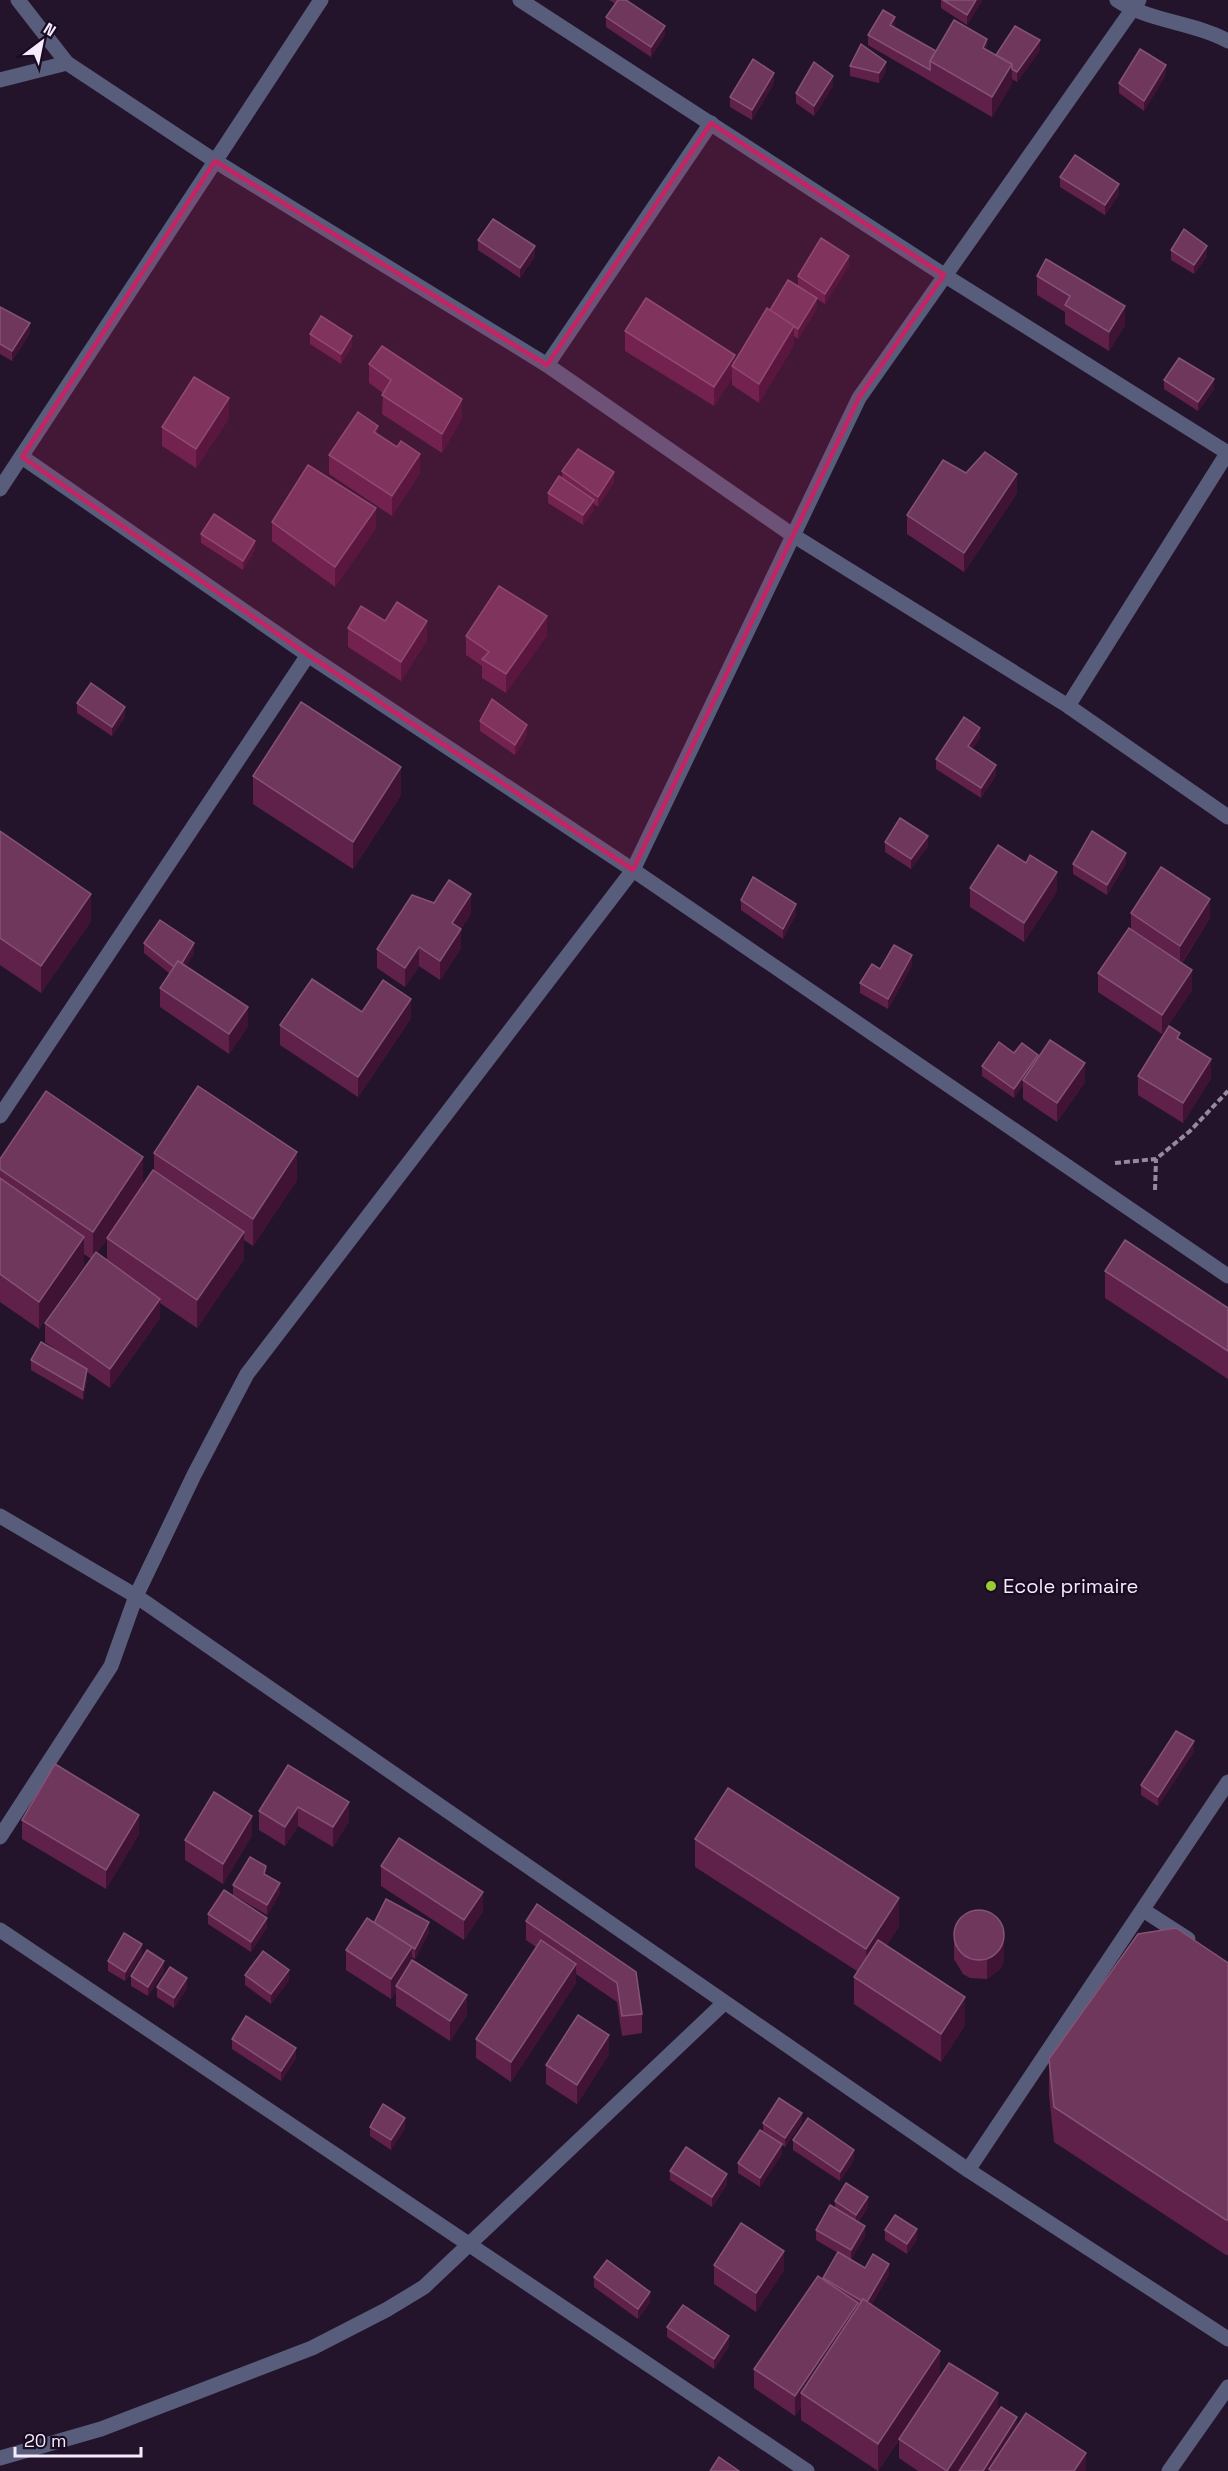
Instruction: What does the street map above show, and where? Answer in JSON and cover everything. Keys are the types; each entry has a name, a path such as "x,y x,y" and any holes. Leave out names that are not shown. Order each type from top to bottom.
{"street":[{"path":"18,0 67,63 215,161 547,365 791,534 1068,706 1228,817"},
{"path":"0,489 321,0"},
{"path":"520,0 944,275 1228,453 1068,706"},
{"path":"1117,0 1206,29 1228,41"},
{"path":"0,1837 111,1666 136,1596 194,1475 247,1374 633,870 791,534 859,398 1136,5"},
{"path":"0,80 67,63"},
{"path":"547,365 711,123"},
{"path":"22,457 308,655 633,870 1228,1276"},
{"path":"0,1116 308,655"},
{"path":"0,1516 136,1596 968,2170 1228,2339"},
{"path":"968,2170 1228,1782"},
{"path":"1143,1910 1200,1947"},
{"path":"0,1930 807,2471"},
{"path":"0,2458 101,2429 312,2348 386,2310 424,2287 724,2002"},
{"path":"1169,2471 1228,2387"}],"path":[{"path":"1073,1170 1156,1159 1190,1131 1228,1090"}],"highlighted area":[{"path":"711,123 944,275 859,398 633,870 308,655 22,457 215,161 547,365"}],"building":[{"path":"618,0 626,0 665,26 651,47 606,17"},
{"path":"943,0 976,0 967,15"},
{"path":"883,10 895,17 890,25 936,51 930,61 930,70 868,35"},
{"path":"954,20 987,39 983,48 1012,64 992,97 930,61"},
{"path":"1015,26 1040,40 1017,72 1012,69 1012,64 996,55"},
{"path":"861,44 886,62 879,73 850,66"},
{"path":"1140,49 1166,65 1144,101 1119,83"},
{"path":"753,59 774,73 752,110 730,97"},
{"path":"814,62 833,76 814,106 796,93"},
{"path":"1075,155 1119,184 1105,205 1060,177"},
{"path":"493,219 535,246 520,268 478,240"},
{"path":"1184,229 1207,246 1194,265 1171,250"},
{"path":"821,238 849,256 825,294 798,276"},
{"path":"1046,259 1125,306 1109,332 1065,305 1070,296 1037,276"},
{"path":"788,280 817,298 798,329 770,310"},
{"path":"646,298 735,355 714,387 625,331"},
{"path":"0,307 30,323 12,351 0,344"},
{"path":"767,308 794,326 759,384 732,366"},
{"path":"321,316 352,336 341,354 310,334"},
{"path":"382,346 462,399 442,434 382,395 391,380 369,364"},
{"path":"1179,358 1214,379 1198,402 1164,380"},
{"path":"194,377 229,398 196,449 162,427"},
{"path":"358,412 378,426 374,432 397,447 401,441 420,454 392,496 329,455"},
{"path":"578,449 614,472 598,497 562,471"},
{"path":"985,452 1017,474 964,553 907,515 943,460 966,473"},
{"path":"308,465 376,508 335,567 272,522"},
{"path":"559,476 594,500 583,515 548,493"},
{"path":"214,514 255,541 243,561 201,534"},
{"path":"499,586 547,616 506,674 482,659 489,652 466,636"},
{"path":"397,602 427,621 401,662 348,628 361,606 385,621"},
{"path":"91,683 125,707 112,727 77,703"},
{"path":"492,699 527,725 515,745 480,721"},
{"path":"301,702 401,767 353,842 253,776"},
{"path":"964,717 980,728 968,746 996,765 981,788 936,759"},
{"path":"900,818 928,836 911,859 885,842"},
{"path":"0,831 91,894 41,966 0,938"},
{"path":"1092,831 1126,853 1107,885 1073,864"},
{"path":"998,845 1026,863 1030,855 1057,872 1024,923 970,888"},
{"path":"1161,867 1210,899 1180,946 1131,913"},
{"path":"753,877 796,904 783,929 741,900"},
{"path":"449,880 471,894 452,923 461,929 440,961 419,947 405,968 377,949 412,895 434,903"},
{"path":"160,920 194,943 182,963 178,961 174,967 144,943"},
{"path":"1129,928 1192,970 1162,1015 1098,973"},
{"path":"894,945 912,955 888,999 860,983 872,964 880,969"},
{"path":"178,961 248,1007 229,1034 160,988"},
{"path":"312,979 362,1012 383,980 411,999 358,1077 280,1025"},
{"path":"1169,1026 1180,1033 1177,1038 1211,1059 1183,1103 1138,1076"},
{"path":"1050,1040 1085,1063 1057,1103 1023,1080"},
{"path":"999,1042 1014,1053 1022,1043 1038,1055 1014,1089 982,1066"},
{"path":"198,1086 297,1152 253,1219 154,1153"},
{"path":"46,1091 143,1157 93,1232 0,1169 0,1159"},
{"path":"153,1170 244,1232 197,1300 107,1238"},
{"path":"0,1178 84,1237 39,1302 0,1274"},
{"path":"1125,1240 1228,1308 1228,1351 1105,1271"},
{"path":"96,1252 160,1299 110,1369 45,1323"},
{"path":"41,1342 87,1369 83,1390 31,1360"},
{"path":"1176,1731 1194,1741 1158,1797 1141,1785"},
{"path":"55,1764 139,1815 106,1870 22,1820"},
{"path":"288,1765 349,1802 333,1827 298,1807 285,1827 259,1811"},
{"path":"728,1788 899,1898 866,1949 695,1839"},
{"path":"214,1792 252,1816 223,1864 185,1840"},
{"path":"399,1838 483,1892 464,1920 381,1866"},
{"path":"250,1857 266,1866 264,1874 280,1883 267,1905 233,1885"},
{"path":"224,1890 267,1918 251,1942 208,1914"},
{"path":"386,1899 429,1922 415,1949 374,1923"},
{"path":"537,1904 636,1972 642,2014 622,2016 617,1983 526,1921"},
{"path":"979,1910 997,1917 1004,1935 997,1953 979,1960 961,1953 954,1935 961,1917"},
{"path":"367,1918 412,1947 391,1979 346,1950"},
{"path":"1176,1928 1228,1963 1228,2220 1054,2107 1049,2059 1138,1934"},
{"path":"124,1933 142,1944 125,1972 108,1961"},
{"path":"541,1940 576,1964 511,2062 476,2039"},
{"path":"878,1940 965,1997 941,2034 854,1977"},
{"path":"147,1950 164,1961 148,1987 131,1976"},
{"path":"263,1951 289,1970 271,1994 245,1975"},
{"path":"412,1960 467,1995 450,2021 396,1986"},
{"path":"170,1967 187,1978 174,1998 157,1987"},
{"path":"578,2015 609,2035 577,2085 546,2065"},
{"path":"246,2016 296,2048 281,2071 232,2039"},
{"path":"779,2098 802,2113 785,2138 763,2123"},
{"path":"383,2104 405,2118 391,2140 370,2127"},
{"path":"808,2118 854,2150 840,2172 793,2140"},
{"path":"760,2130 782,2144 760,2178 738,2163"},
{"path":"686,2147 727,2174 712,2197 670,2171"},
{"path":"846,2183 868,2197 856,2215 835,2201"},
{"path":"830,2205 865,2226 851,2250 816,2230"},
{"path":"895,2215 917,2229 907,2244 885,2230"},
{"path":"741,2223 784,2251 756,2293 714,2265"},
{"path":"838,2252 865,2268 873,2254 889,2264 867,2302 823,2278"},
{"path":"607,2260 650,2292 638,2309 594,2277"},
{"path":"818,2276 858,2303 795,2396 754,2369"},
{"path":"863,2299 940,2351 878,2444 801,2393"},
{"path":"683,2305 729,2336 714,2359 667,2327"},
{"path":"949,2363 998,2393 947,2471 899,2439"},
{"path":"1001,2407 1017,2417 983,2471 959,2471"},
{"path":"1026,2413 1086,2453 1074,2471 992,2471 989,2469"},
{"path":"719,2457 739,2471 710,2471"}],"place":[{"name":"Ecole primaire","path":"991,1586"}]}
